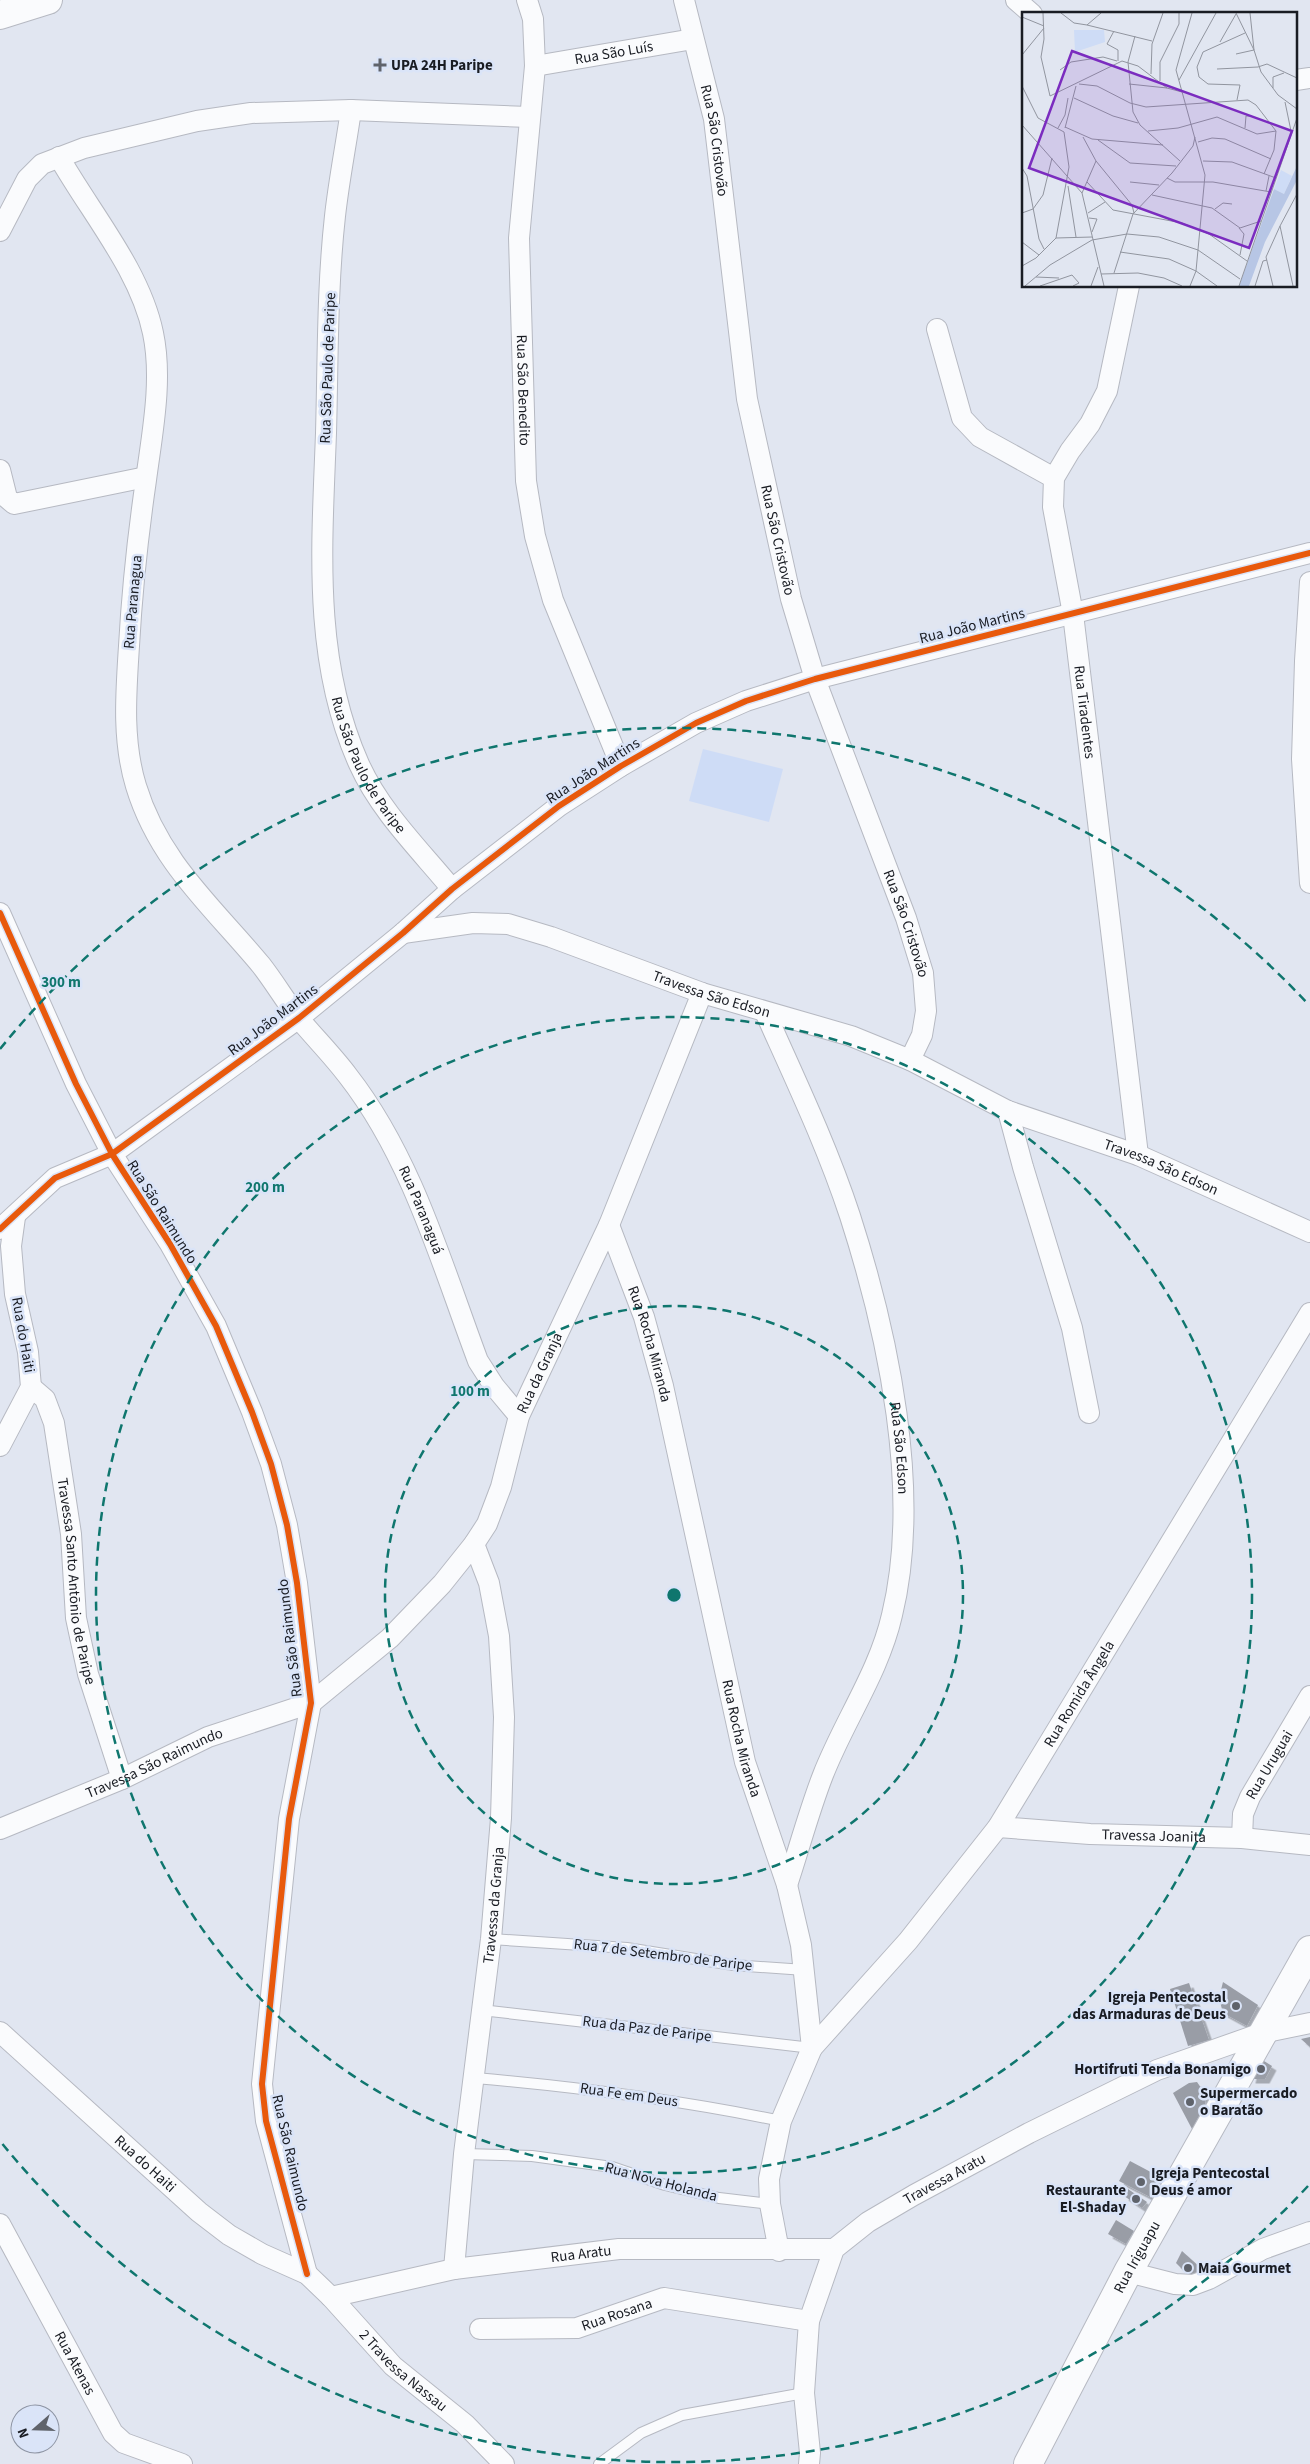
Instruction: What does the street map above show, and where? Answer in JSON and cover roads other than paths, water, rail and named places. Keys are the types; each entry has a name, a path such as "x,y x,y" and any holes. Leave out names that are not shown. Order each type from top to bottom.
{"main road":[{"path":"0,15 48,0"},
{"name":"Rua Iriguapu","path":"1028,2464 1128,2272 1310,1950"}],"street":[{"name":"Rua São Benedito","path":"526,0 533,19 535,66 519,238 526,481 535,536 553,600 621,766"},
{"name":"Rua São Cristovão","path":"684,0 714,119 747,399 792,599 815,679 906,918 923,973 926,1011 922,1036 910,1060"},
{"path":"1016,0 1030,12"},
{"name":"Rua São Luís","path":"535,66 693,39"},
{"path":"0,230 27,178 42,164 84,148 197,121 251,113 351,110 530,117"},
{"name":"Rua São Paulo de Paripe","path":"351,110 335,216 330,299 321,570 324,632 335,698 360,765 390,816 452,889"},
{"name":"Rua Paranagua","path":"59,157 126,268 141,296 154,334 156,379 155,428 146,477 133,585 127,684 125,736 136,785 152,828 177,869 262,966 299,1018"},
{"name":"Rua Tiradentes","path":"1129,288 1106,391 1090,424 1070,451 1054,478 1053,506 1073,614 1138,1155"},
{"path":"937,329 962,418 980,436 1054,478"},
{"path":"0,470 7,498 14,504 146,477"},
{"name":"Rua João Martins","path":"7,1223 55,1178 112,1154 299,1018 403,933 452,889 559,806 621,766 696,724 738,704 815,679 942,645 1073,614 1310,553"},
{"path":"1310,582 1302,759 1310,883"},
{"name":"Rua São Raimundo","path":"0,913 76,1084 112,1154 170,1244 216,1326 252,1412 271,1464 287,1525 297,1583 311,1703 289,1819 262,2084 266,2121 307,2274"},
{"name":"Travessa São Edson","path":"403,933 473,923 508,924 569,943 702,993 852,1036 910,1060 1008,1111 1138,1155 1310,1232"},
{"name":"Rua da Granja","path":"311,1703 390,1638 442,1584 474,1544 487,1524 501,1487 519,1416 609,1225 702,993"},
{"name":"Rua São Edson","path":"765,1012 812,1118 850,1216 877,1316 898,1417 903,1482 902,1558 892,1615 880,1653 823,1775 787,1885"},
{"name":"Rua Paranaguá","path":"299,1018 349,1077 385,1131 414,1193 478,1361 494,1386 519,1416"},
{"path":"1008,1111 1072,1328 1089,1414"},
{"name":"Rua do Haiti","path":"0,1446 31,1387 28,1352 15,1294 7,1223"},
{"name":"Rua Rocha Miranda","path":"609,1225 644,1317 658,1369 744,1762 787,1885 804,1970 812,2048 781,2121 769,2178 770,2204 779,2251"},
{"name":"Rua Romida Ângela","path":"812,2048 908,1940 998,1827 1310,1313"},
{"name":"Travessa Santo Antōnio de Paripe","path":"31,1387 45,1399 54,1423 71,1534 76,1618 88,1674 122,1779"},
{"name":"Travessa da Granja","path":"454,2269 464,2154 491,1939 501,1818 504,1717 499,1636 489,1583 474,1544"},
{"name":"Rua Uruguai","path":"1242,1838 1243,1814 1250,1797 1310,1696"},
{"name":"Travessa São Raimundo","path":"0,1829 122,1779 208,1736 311,1703"},
{"name":"Travessa Joanita","path":"998,1827 1090,1834 1242,1838 1310,1846"},
{"name":"Travessa Aratu","path":"834,2249 868,2222 1029,2133 1157,2070 1262,2033 1310,2023"},
{"name":"Rua do Haiti","path":"0,2032 184,2198 229,2236 262,2254 307,2274"},
{"name":"Rua Atenas","path":"0,2224 113,2433 124,2443 182,2464"},
{"path":"1128,2272 1175,2284 1193,2285 1208,2279 1263,2249 1310,2232"},
{"name":"Rua Aratu","path":"332,2297 454,2269 619,2249 779,2251 834,2249"},
{"path":"809,2464 804,2393 809,2321 834,2249"},
{"name":"2 Travessa Nassau","path":"307,2274 332,2297 393,2366 465,2424 504,2464"},
{"name":"Rua Rosana","path":"480,2329 577,2328 664,2298 809,2321"}],"lane":[{"name":"Rua 7 de Setembro de Paripe","path":"491,1939 627,1948 733,1965 804,1970"},
{"name":"Rua da Paz de Paripe","path":"481,2010 812,2048"},
{"name":"Rua Fe em Deus","path":"475,2078 545,2084 658,2098 781,2121"},
{"name":"Rua Nova Holanda","path":"464,2154 532,2156 612,2167 665,2185 719,2198 770,2204"},
{"path":"599,2464 641,2433 682,2415 804,2393"}],"place":[{"name":"UPA 24H Paripe","path":"380,65"},
{"name":"Igreja Pentecostal das Armaduras de Deus","path":"1236,2006"},
{"name":"Hortifruti Tenda Bonamigo","path":"1261,2069"},
{"name":"Supermercado o Baratão","path":"1190,2102"},
{"name":"Igreja Pentecostal Deus é amor","path":"1141,2182"},
{"name":"Restaurante El-Shaday","path":"1136,2199"},
{"name":"Maia Gourmet","path":"1188,2268"}]}
